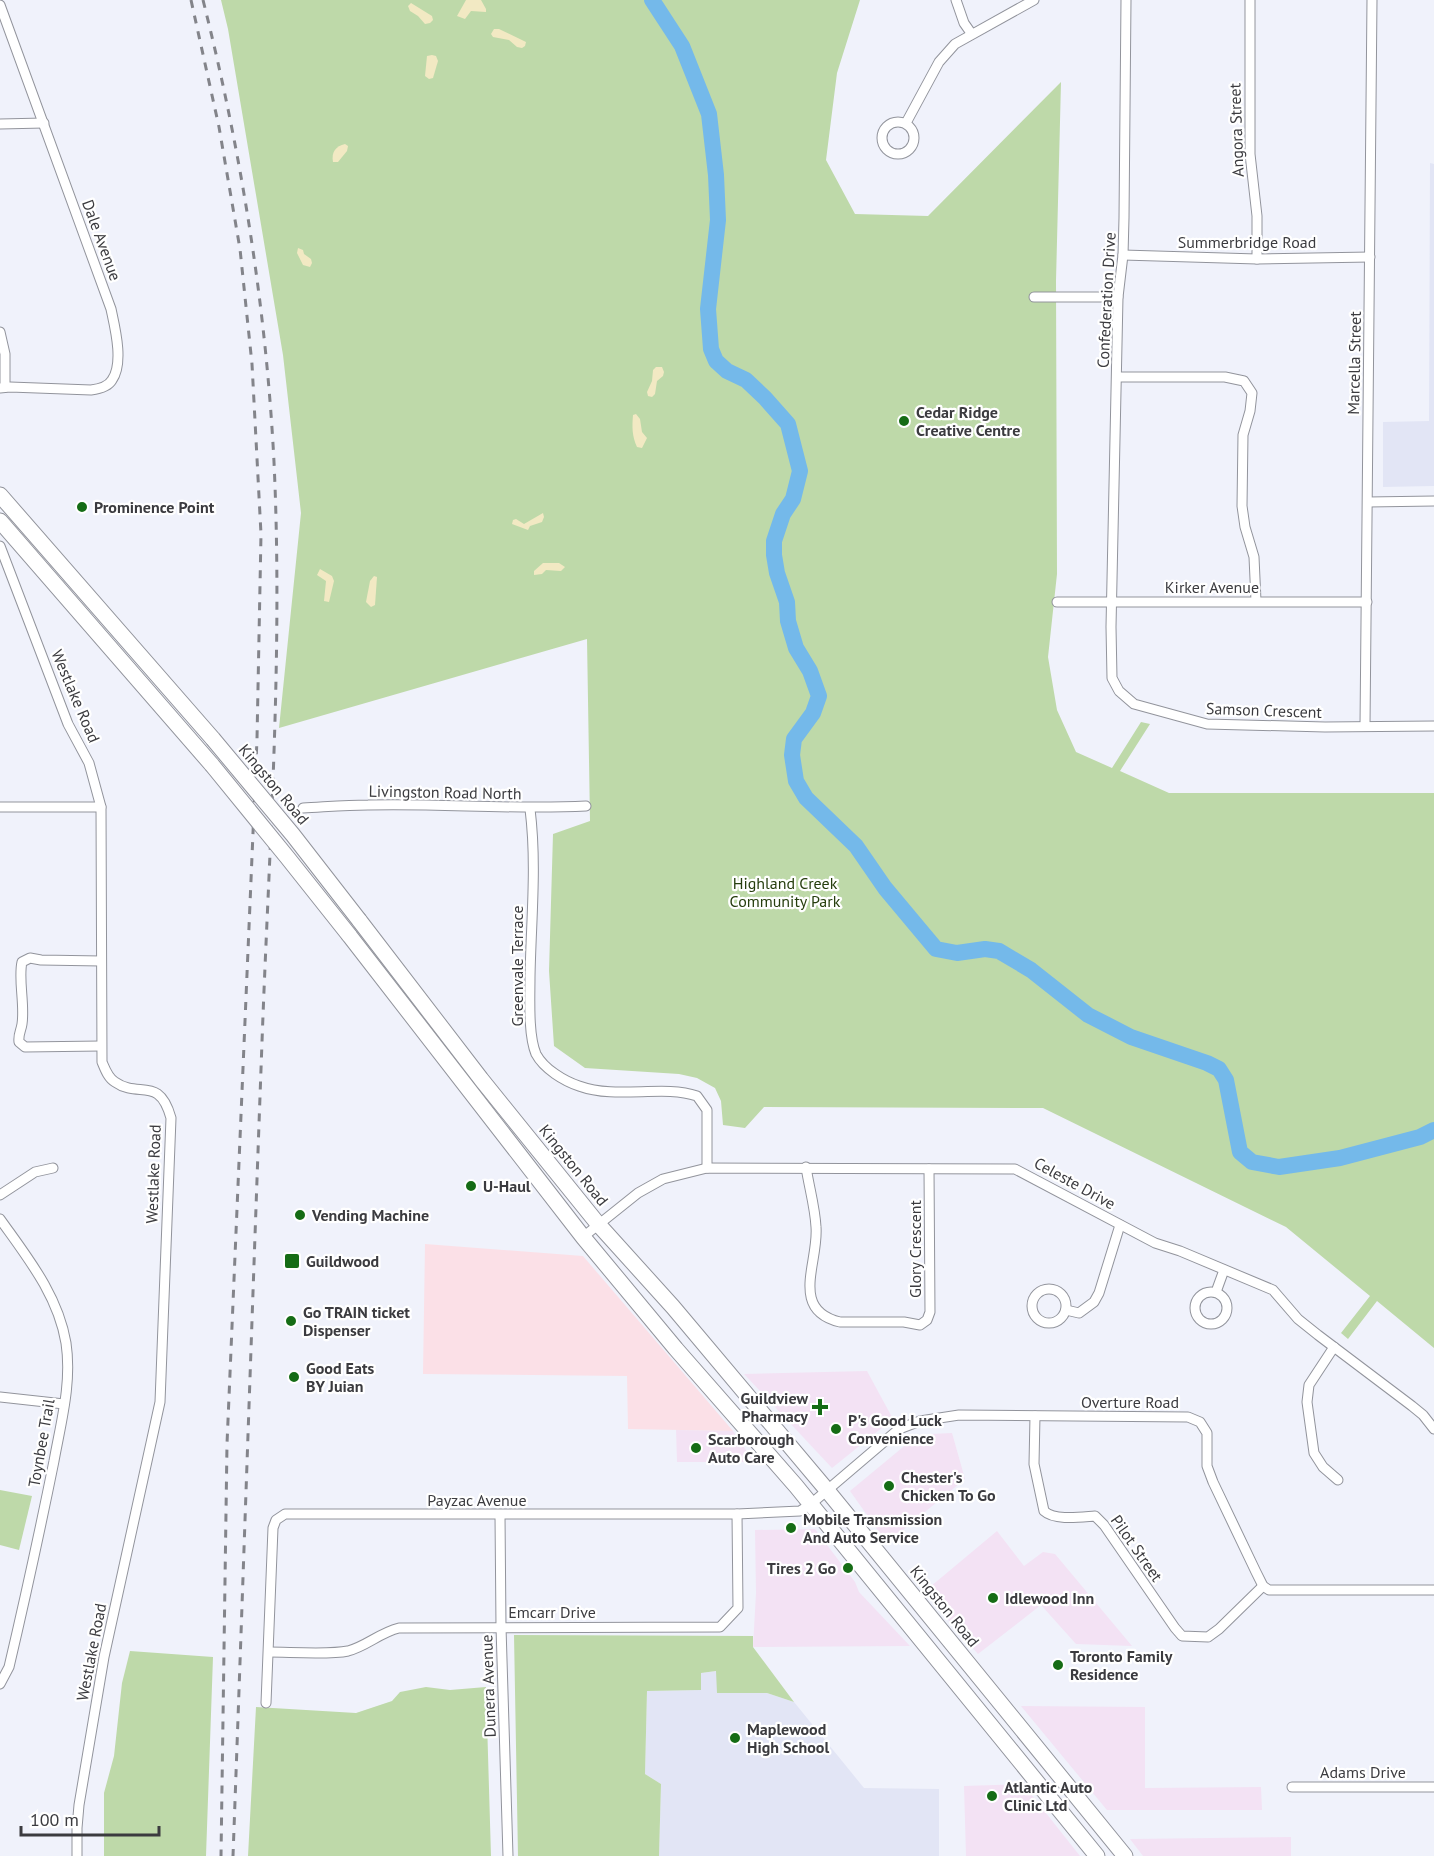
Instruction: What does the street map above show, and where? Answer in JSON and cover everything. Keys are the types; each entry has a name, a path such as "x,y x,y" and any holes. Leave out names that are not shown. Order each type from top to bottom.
{"main road":[{"name":"Kingston Road","path":"0,495 213,739 294,836 481,1079 598,1224 673,1307 826,1489 1125,1856"},
{"path":"0,521 212,765 287,856 583,1237 676,1349 811,1504 1097,1856"}],"street":[{"path":"956,0 964,22 971,33"},
{"path":"906,123 939,62 954,44 1034,0"},
{"name":"Confederation Drive","path":"1112,602 1118,297 1123,255 1125,0"},
{"name":"Angora Street","path":"1250,0 1250,154 1257,216 1257,259"},
{"name":"Marcella Street","path":"1365,726 1372,0"},
{"name":"Dale Avenue","path":"0,5 111,309 116,336 117,365 112,381 103,388 91,390 3,388"},
{"path":"0,124 44,123"},
{"name":"Summerbridge Road","path":"1123,255 1257,259 1370,257"},
{"path":"1034,297 1118,297"},
{"path":"0,332 5,354 3,388"},
{"path":"1117,377 1225,377 1242,380 1248,385 1252,393 1243,435 1242,506 1245,527 1254,557 1256,601"},
{"path":"1368,502 1434,501"},
{"name":"Westlake Road","path":"0,546 68,724 89,763 101,807 102,1062 107,1074 114,1082 125,1087 147,1089 156,1093 167,1105 171,1118 160,1402 102,1668 79,1805 77,1856"},
{"name":"Kirker Avenue","path":"1057,602 1367,602"},
{"name":"Samson Crescent","path":"1112,602 1112,678 1119,691 1134,704 1207,724 1434,726"},
{"name":"Livingston Road North","path":"303,808 369,805 530,809 586,807"},
{"path":"0,807 101,807"},
{"name":"Greenvale Terrace","path":"530,809 533,869 529,1006 537,1056 555,1074 580,1086 613,1093 682,1092 697,1096 707,1110 707,1168"},
{"path":"101,961 30,958 22,962 20,972 22,1026 18,1033 19,1042 25,1047 101,1046"},
{"name":"Glory Crescent","path":"806,1167 816,1228 809,1290 813,1304 819,1312 831,1320 840,1322 904,1322 920,1325 927,1320 930,1312 929,1169"},
{"path":"0,1195 35,1172 53,1168"},
{"name":"Celeste Drive","path":"583,1237 638,1193 663,1179 707,1168 1015,1169 1155,1243 1180,1251 1273,1290 1298,1319 1412,1406 1434,1429"},
{"name":"Toynbee Trail","path":"0,1219 43,1281 57,1312 66,1343 68,1379 35,1553 9,1667 0,1684"},
{"path":"1065,1310 1078,1313 1094,1302 1099,1293 1120,1225"},
{"path":"1216,1292 1224,1270"},
{"path":"1334,1347 1309,1385 1307,1402 1314,1453 1323,1467 1338,1480"},
{"path":"0,1397 64,1404"},
{"name":"Overture Road","path":"811,1504 899,1429 920,1421 959,1415 1188,1417 1200,1422 1207,1432 1207,1466 1263,1586"},
{"name":"Pilot Street","path":"1035,1416 1034,1464 1044,1511 1048,1515 1056,1516 1095,1516 1104,1525 1182,1636 1208,1637 1263,1586"},
{"name":"Payzac Avenue","path":"269,1652 273,1528 280,1516 285,1514 737,1514 800,1511 811,1504"},
{"name":"Emcarr Drive","path":"269,1652 346,1652 361,1647 384,1632 399,1628 720,1627 738,1608 737,1514"},
{"name":"Dunera Avenue","path":"500,1515 508,1856"},
{"path":"1263,1586 1269,1590 1280,1591 1434,1590"},
{"path":"266,1703 269,1652"},
{"name":"Adams Drive","path":"1292,1787 1434,1787"}],"shaded area":[{"path":"1430,163 1434,164 1434,486 1383,487 1383,422 1429,421"},
{"path":"425,1244 583,1256 733,1431 628,1429 627,1376 423,1374"},
{"path":"867,1371 893,1419 832,1468 744,1374"},
{"path":"676,1430 733,1431 754,1462 677,1462"},
{"path":"952,1433 965,1479 887,1543 850,1491 908,1443 931,1434"},
{"path":"815,1529 855,1582 859,1592 910,1646 753,1647 756,1593 755,1530"},
{"path":"997,1531 1024,1566 1043,1552 1055,1554 1132,1646 1076,1644 1041,1605 978,1654 924,1592"},
{"name":"Maplewood High School","path":"717,1671 717,1693 767,1693 794,1702 864,1788 939,1789 939,1856 659,1856 661,1784 645,1774 647,1691 701,1690 701,1673"},
{"path":"1021,1706 1145,1707 1145,1788 1261,1787 1262,1810 1107,1810"},
{"path":"1023,1784 1080,1856 966,1856 964,1786"},
{"path":"1291,1837 1291,1856 1143,1856 1130,1839"}],"green space":[{"name":"Highland Creek Community Park","path":"221,0 860,0 837,73 826,160 855,214 928,216 1061,82 1056,281 1057,574 1048,657 1057,710 1076,752 1112,768 1141,722 1150,724 1120,771 1169,793 1434,793 1434,1348 1377,1301 1348,1339 1341,1333 1370,1296 1286,1227 1043,1108 764,1107 745,1128 723,1125 721,1101 715,1088 697,1078 679,1074 585,1068 554,1046 549,971 553,834 590,821 587,639 279,728 301,513 283,355 228,29"},
{"path":"0,1490 32,1496 19,1550 0,1545"},
{"path":"514,1635 753,1636 753,1647 794,1702 767,1693 717,1693 716,1671 701,1673 701,1690 647,1691 645,1774 661,1784 659,1856 518,1856"},
{"path":"130,1651 213,1657 206,1856 104,1856 104,1793 114,1756 122,1683"},
{"path":"426,1687 450,1690 486,1687 491,1856 248,1856 256,1707 356,1713 392,1701 400,1692"}],"sand":[{"path":"466,0 481,0 486,12 471,11 465,19 457,16"},
{"path":"411,3 432,16 433,20 425,24 410,11 408,6"},
{"path":"494,29 499,29 526,42 525,46 517,47 509,40 493,37 491,34"},
{"path":"427,56 436,56 438,61 433,78 429,79 425,76"},
{"path":"345,144 348,146 347,151 338,162 333,162 335,150"},
{"path":"298,248 311,259 310,267 303,265 297,253"},
{"path":"656,367 662,367 664,372 657,381 655,394 652,397 648,396 647,392 652,381 653,370"},
{"path":"636,414 640,419 642,432 647,438 642,448 637,447 633,435 633,415"},
{"path":"543,513 542,522 530,526 528,530 512,524 516,519 524,524"},
{"path":"543,563 559,563 565,567 561,571 546,570 542,574 534,575 534,571"},
{"path":"320,569 332,576 334,581 329,602 324,601 326,581 317,575"},
{"path":"374,576 377,577 375,605 371,607 366,602 370,581"}],"waterway":[{"path":"652,0 682,46 709,114 716,175 718,220 708,309 711,349 716,361 727,371 746,380 788,424 800,471 793,499 783,514 774,541 774,555 777,573 787,602 788,621 796,648 810,671 819,696 813,713 794,739 792,755 796,781 806,798 856,846 885,888 936,949 957,953 985,949 999,951 1031,970 1088,1015 1131,1037 1219,1069 1226,1080 1240,1152 1252,1162 1279,1167 1340,1158 1420,1137 1434,1130"}],"railway":[{"path":"191,0 219,127 240,249 252,364 261,534 257,739 227,1444 221,1856"},
{"path":"203,0 240,171 258,287 270,404 276,534 274,752 233,1856"}],"place":[{"name":"Cedar Ridge Creative Centre","path":"904,421"},
{"name":"Prominence Point","path":"82,507"},
{"name":"U-Haul","path":"471,1186"},
{"name":"Vending Machine","path":"300,1215"},
{"name":"Guildwood","path":"292,1261"},
{"name":"Go TRAIN ticket Dispenser","path":"291,1321"},
{"name":"Good Eats BY Juian","path":"294,1377"},
{"name":"Guildview Pharmacy","path":"820,1407"},
{"name":"P's Good Luck Convenience","path":"836,1429"},
{"name":"Scarborough Auto Care","path":"696,1448"},
{"name":"Chester's Chicken To Go","path":"889,1486"},
{"name":"Mobile Transmission And Auto Service","path":"791,1528"},
{"name":"Tires 2 Go","path":"848,1568"},
{"name":"Idlewood Inn","path":"993,1598"},
{"name":"Toronto Family Residence","path":"1058,1665"},
{"name":"Maplewood High School","path":"735,1738"},
{"name":"Atlantic Auto Clinic Ltd","path":"992,1796"}]}
